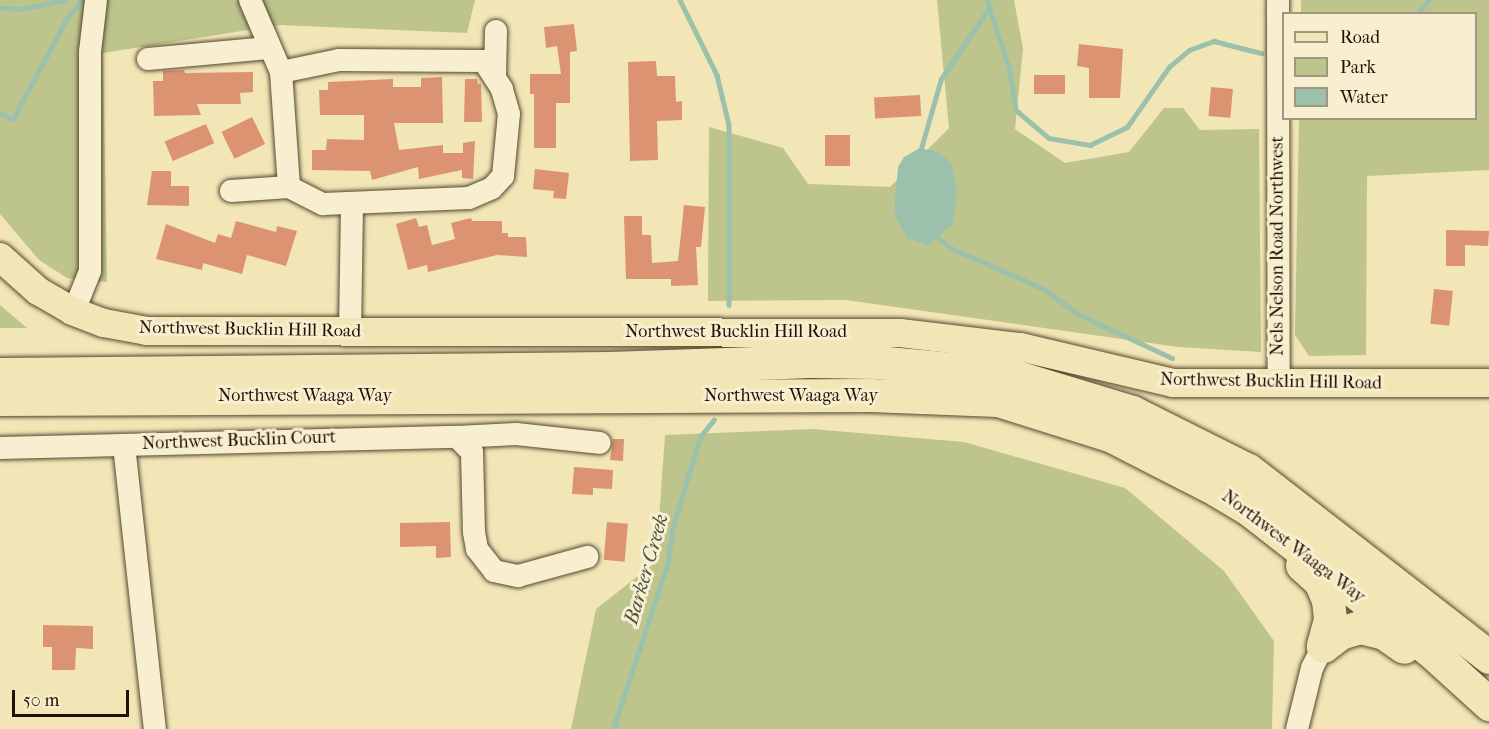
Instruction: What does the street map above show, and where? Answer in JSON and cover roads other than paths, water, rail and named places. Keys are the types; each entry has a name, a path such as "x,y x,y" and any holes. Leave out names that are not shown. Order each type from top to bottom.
{"highway":[{"name":"Northwest Waaga Way","path":"0,374 609,368 805,361 877,362 1007,374 1132,412 1248,470 1489,657"},
{"name":"Northwest Waaga Way","path":"0,399 870,395 998,400 1112,436 1250,510 1433,653 1485,700"},
{"path":"0,408 101,398"},
{"path":"1250,510 1279,545 1320,581 1330,619 1323,646"},
{"path":"1323,646 1340,633 1360,627 1384,633 1485,700"}],"main road":[{"name":"Northwest Bucklin Hill Road","path":"0,257 38,291 74,311 104,323 147,331 900,333 1020,347 1162,381 1279,384 1489,383"}],"street":[{"path":"74,311 90,271 90,52 96,0"},
{"path":"250,0 281,72 289,188"},
{"name":"Nels Nelson Road Northwest","path":"1278,0 1279,384"},
{"path":"495,76 496,31"},
{"path":"148,59 269,48"},
{"path":"231,191 289,188 323,204 469,198 492,189 502,176 508,114 495,76 484,61 443,58 339,60 281,72"},
{"path":"350,332 352,204"},
{"name":"Northwest Bucklin Court","path":"0,448 124,445 465,444 516,434 600,443"},
{"path":"465,444 477,549 494,571 518,576 587,557"},
{"path":"124,445 155,729"},
{"path":"1297,729 1312,668 1323,646"}],"water":[{"path":"920,148 937,152 951,162 957,191 953,224 928,245 907,238 894,213 898,167 904,157"}],"waterway":[{"path":"0,8 23,9 65,0"},
{"path":"0,113 13,119 67,18 82,0"},
{"name":"Barker Creek","path":"680,0 717,75 729,125 729,305"},
{"path":"987,0 1009,67 1016,110 1049,138 1090,145 1127,127 1169,67 1189,50 1214,41 1261,53"},
{"path":"1419,12 1429,0"},
{"path":"920,152 941,79 990,7"},
{"path":"934,234 951,248 1044,289 1078,314 1172,358"},
{"name":"Barker Creek","path":"613,729 667,566 672,530 700,437 714,420"}]}
